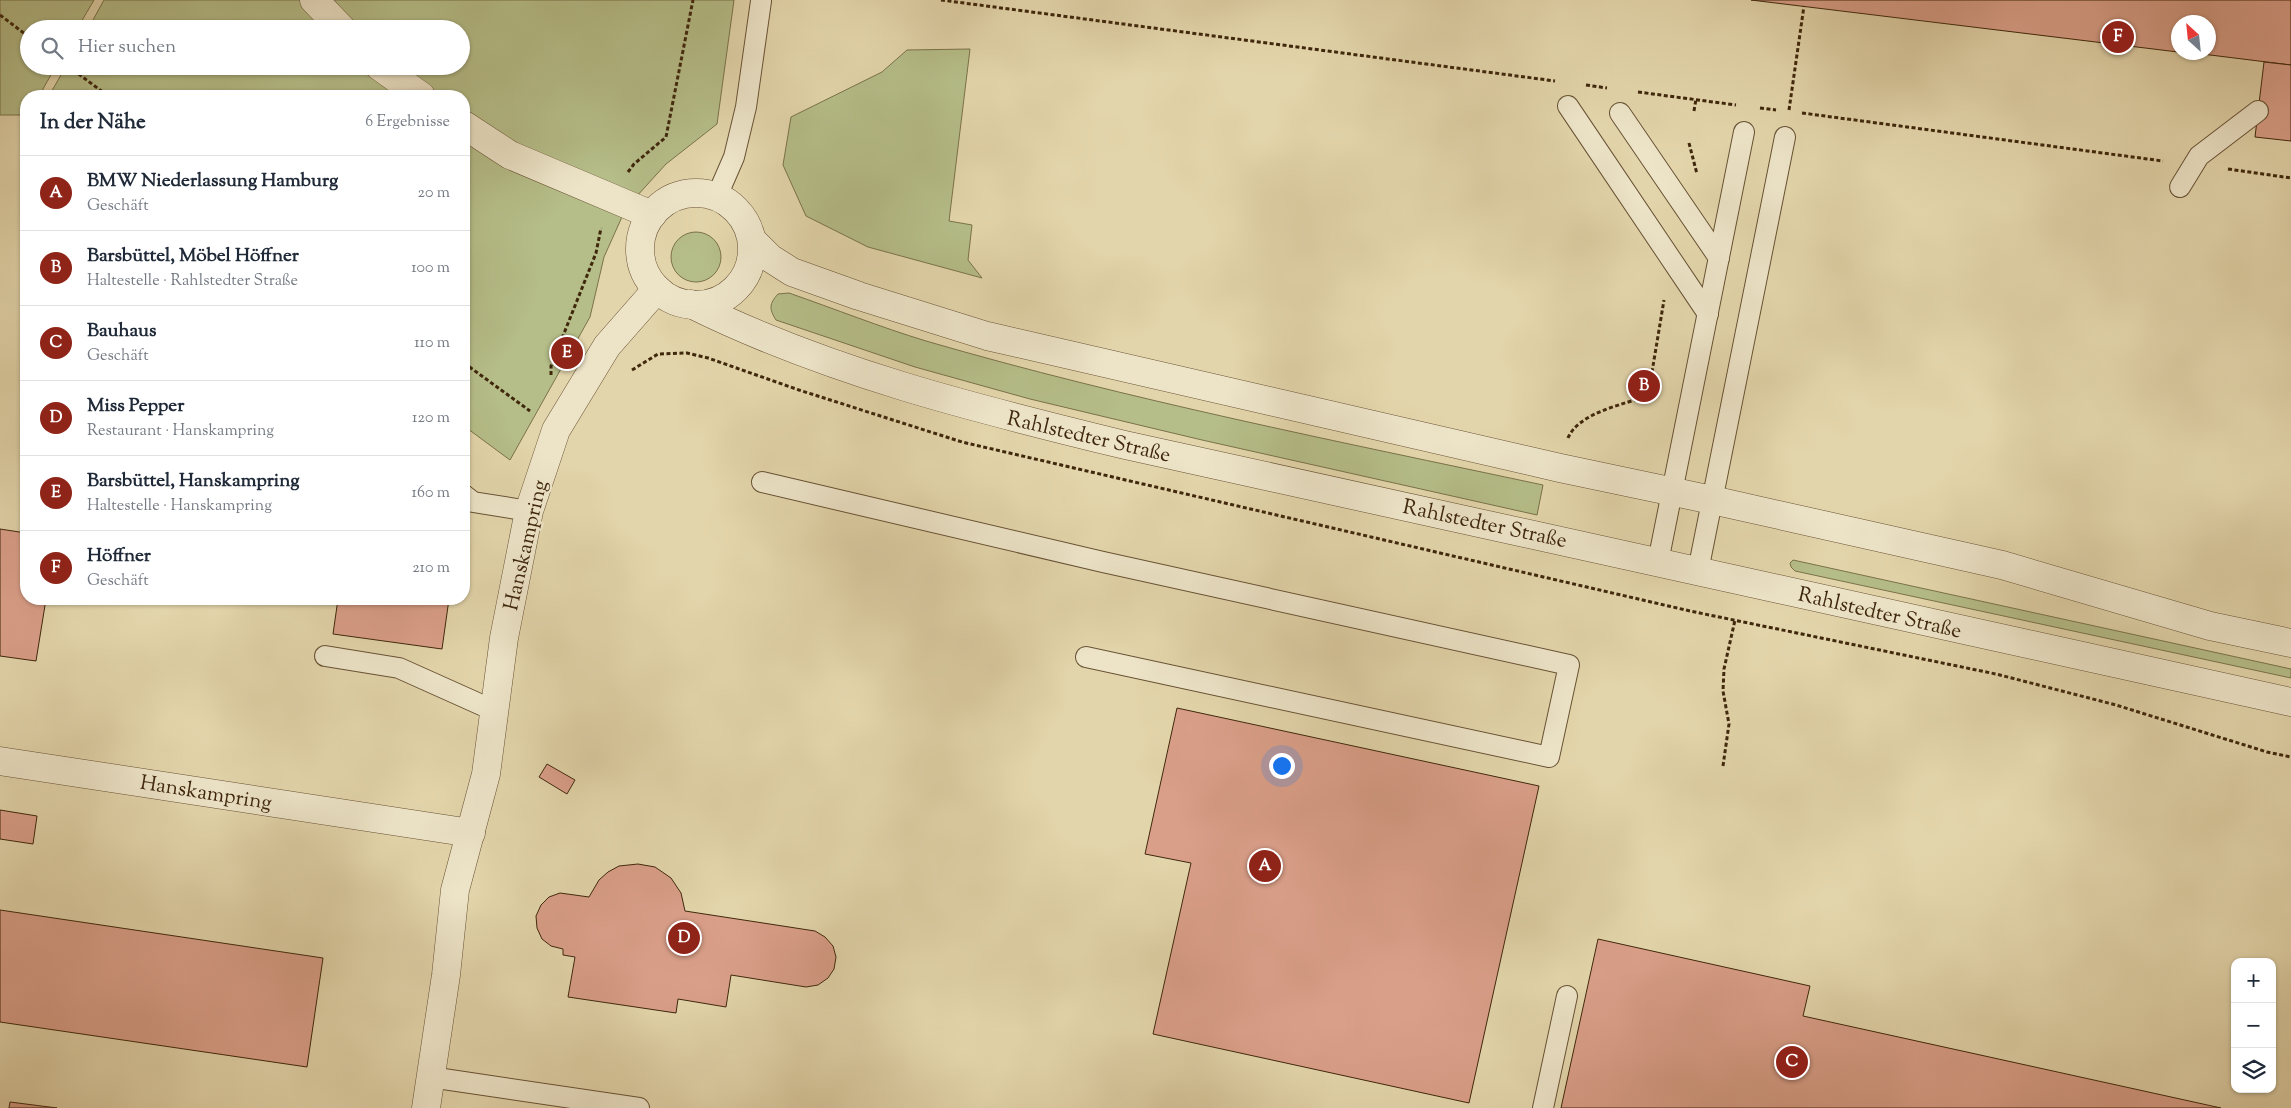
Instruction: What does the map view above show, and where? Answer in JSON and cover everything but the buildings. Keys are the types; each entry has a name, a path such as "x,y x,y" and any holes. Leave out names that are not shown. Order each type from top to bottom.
{"street":[{"path":"314,0 333,20"},
{"path":"392,75 413,90"},
{"path":"470,129 510,156 652,215"},
{"name":"Rahlstedter Straße","path":"694,192 717,196 738,210 747,224 753,250 749,268 740,284 718,300 709,304 691,304 672,300 657,289 647,276 640,252 644,228 663,203 678,196 694,192"},
{"name":"Rahlstedter Straße","path":"752,240 770,258 792,272 868,299 987,336 1560,468 1672,491 2002,565 2210,626 2291,643"},
{"name":"Hanskampring","path":"426,1108 455,890 486,774 504,638 530,511 556,430 607,346 657,289"},
{"name":"Rahlstedter Straße","path":"691,304 743,330 778,344 856,372 990,413 1125,445 2291,702"},
{"name":"Hanskampring","path":"0,761 471,833"}],"lane":[{"path":"717,196 734,157 742,124 762,1"},
{"path":"1568,106 1708,314"},
{"path":"2180,187 2199,156 2258,110"},
{"path":"1620,113 1719,258"},
{"path":"1658,562 1744,132"},
{"path":"1698,571 1785,137"},
{"path":"762,482 1103,562 1569,664 1549,757 1086,657"},
{"path":"470,500 473,502 530,511"},
{"path":"325,656 399,668 495,711"},
{"path":"1543,1108 1567,996"},
{"path":"430,1077 639,1108"}],"path":[{"path":"1789,112 1804,6"},
{"path":"0,15 20,30"},
{"path":"80,75 100,90"},
{"path":"1694,111 1696,99"},
{"path":"1567,441 1573,428 1590,416 1648,396 1664,298"},
{"path":"627,373 658,354 687,353 708,358 799,390 962,442 1496,567 1735,620 1996,674 2116,704 2267,752 2291,757"},
{"path":"470,367 556,430"},
{"path":"1723,766 1729,724 1723,691 1724,669 1735,620"}],"green space":[{"path":"0,0 94,0 82,20 20,20 20,75 51,75 42,90 20,90 20,115 0,115"},
{"path":"104,0 734,0 717,124 666,164 626,208 604,257 590,317 510,460 470,430 470,90 52,90 61,75 470,75 470,20 93,20"},
{"path":"970,49 949,221 972,225 968,260 982,278 868,247 806,216 783,165 791,117 882,72 907,50"},
{"path":"691,232 701,232 714,239 721,252 721,262 714,275 701,282 691,282 682,278 675,271 671,262 671,252 675,243 682,236"},
{"path":"789,293 926,341 1079,382 1233,419 1543,485 1537,515 1202,440 1030,399 915,367 776,320 771,310 773,301 778,294"},
{"path":"1793,560 2291,669 2291,678 1795,571 1790,563"}],"place":[{"name":"Höffner","path":"2118,37"},
{"name":"Barsbüttel, Hanskampring","path":"567,353"},
{"name":"Barsbüttel, Möbel Höffner","path":"1644,386"},
{"name":"BMW Niederlassung Hamburg","path":"1265,866"},
{"name":"Miss Pepper","path":"684,938"},
{"name":"Bauhaus","path":"1792,1062"}]}
